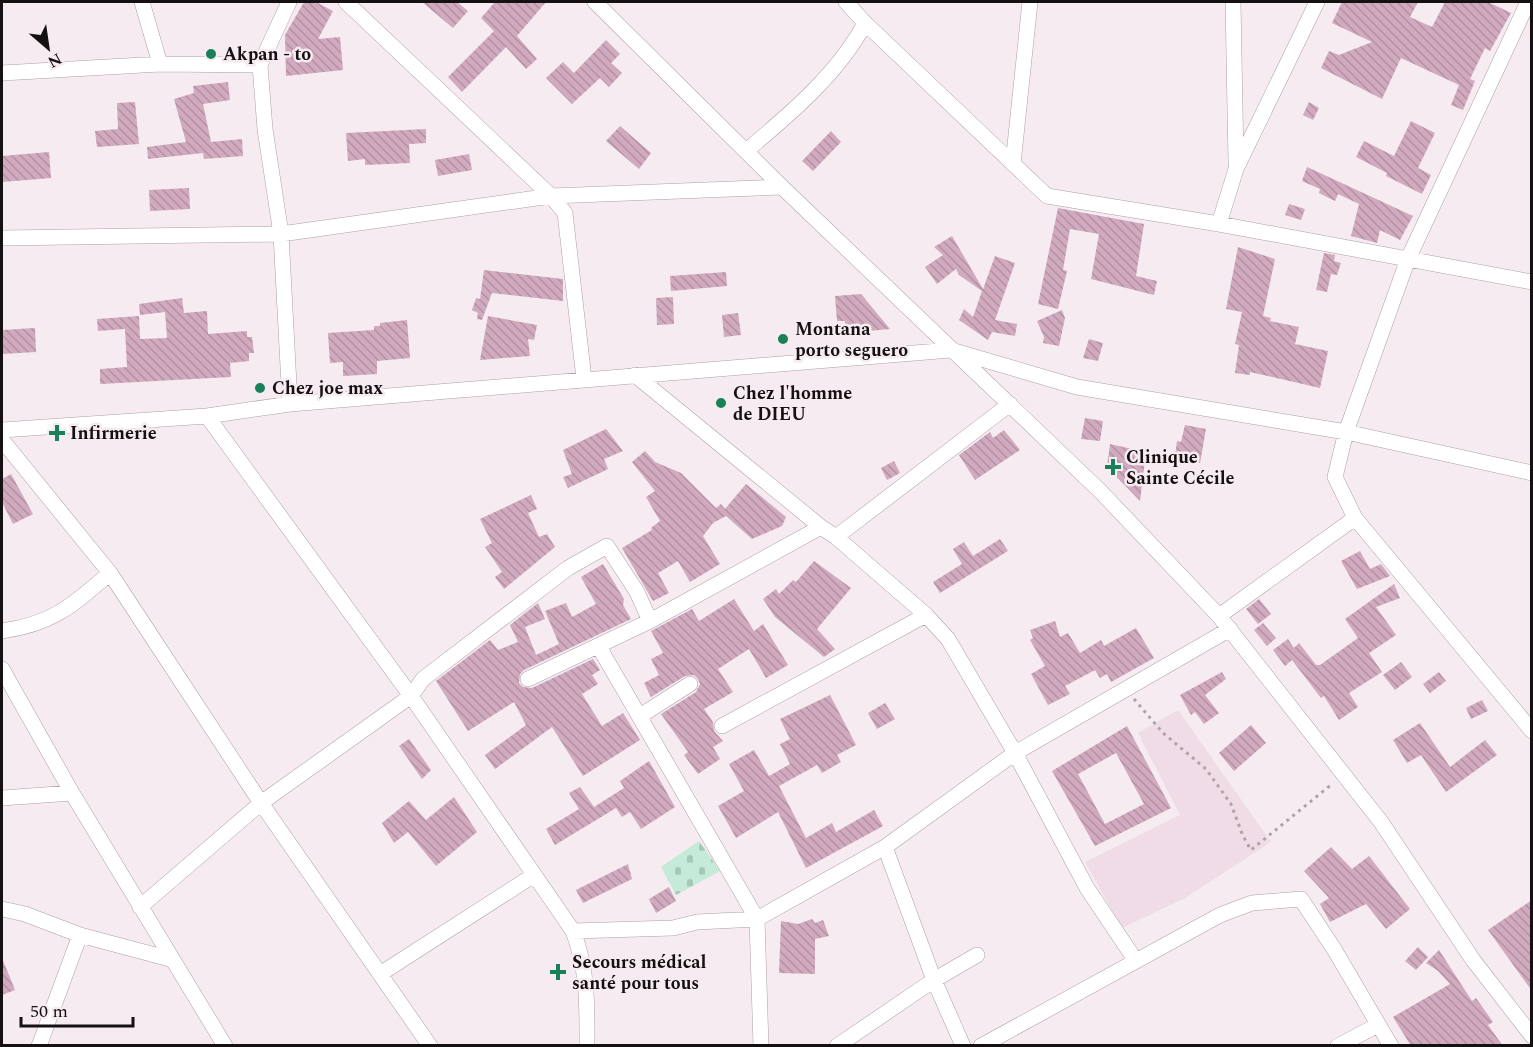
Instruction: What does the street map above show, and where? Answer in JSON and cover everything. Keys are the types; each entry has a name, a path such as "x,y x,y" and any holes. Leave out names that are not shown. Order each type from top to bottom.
{"street":[{"path":"142,2 160,64"},
{"path":"289,2 260,65 265,129 281,234 290,404"},
{"path":"346,2 551,196 568,219 584,379"},
{"path":"595,2 782,187 1101,492 1219,616 1342,775 1382,822 1473,960 1528,1026"},
{"path":"846,2 865,23 1047,196 1219,224 1532,282"},
{"path":"1013,164 1030,2"},
{"path":"1233,2 1236,169"},
{"path":"1219,224 1236,169 1317,2"},
{"path":"1528,2 1408,259 1346,432 1335,477 1355,518 1532,731"},
{"path":"746,151 778,125 852,47 865,23"},
{"path":"2,73 160,64 260,65"},
{"path":"2,238 281,234 551,196 782,187"},
{"path":"2,430 207,416 290,404 951,350 1077,387 1346,432 1532,473"},
{"path":"635,375 821,527 837,537 926,615 948,639 966,667 1087,888 1136,961"},
{"path":"837,537 1010,405"},
{"path":"207,416 411,696 573,931 585,970 587,1046"},
{"path":"2,440 110,573 261,803 430,1046"},
{"path":"1219,616 1355,518"},
{"path":"528,679 650,621 821,527"},
{"path":"140,907 261,803 411,696 423,679 568,568 607,546 637,592 650,621"},
{"path":"2,631 31,625 65,611 110,573"},
{"path":"722,726 926,615"},
{"path":"573,931 674,928 697,922 757,919 885,848 1014,753 1230,629"},
{"path":"599,647 757,919 761,1046"},
{"path":"2,669 72,793 225,1046"},
{"path":"640,716 690,684"},
{"path":"2,798 72,793"},
{"path":"885,848 934,980 963,1046"},
{"path":"380,974 534,875"},
{"path":"981,1046 1220,915 1252,903 1301,899 1334,948 1391,1046"},
{"path":"2,909 25,914 80,935 171,959"},
{"path":"39,1046 80,935"},
{"path":"837,1046 934,980 977,956"},
{"path":"1338,1046 1378,1025"}],"path":[{"path":"1127,690 1163,733 1206,769 1231,804 1251,850 1342,775"}],"shaded area":[{"path":"1178,710 1271,842 1185,898 1122,928 1085,862 1180,815 1138,733"}],"green space":[{"path":"699,841 720,871 676,895 661,867"}],"building":[{"path":"304,2 316,2 333,11 318,39 340,37 343,70 286,76 285,35"},
{"path":"422,2 457,2 468,11 453,28"},
{"path":"495,2 546,2 517,36 537,59 526,69 506,47 462,92 448,77 494,31 481,18"},
{"path":"1342,2 1418,2 1410,17 1432,27 1445,2 1488,2 1511,13 1490,51 1485,48 1470,79 1475,81 1463,110 1451,105 1459,85 1401,58 1382,99 1321,68 1329,51 1339,55 1372,42 1332,23"},
{"path":"606,40 620,54 611,63 622,73 609,87 600,78 572,104 546,78 563,62 574,73"},
{"path":"228,82 230,100 203,104 211,142 242,139 243,156 204,159 203,153 148,159 147,147 186,142 174,99 194,93 193,86"},
{"path":"135,102 139,144 97,147 95,131 118,129 117,103"},
{"path":"1309,102 1319,108 1313,120 1303,115"},
{"path":"1411,121 1435,133 1418,168 1431,175 1422,194 1386,176 1387,173 1356,157 1364,141 1394,156"},
{"path":"620,126 651,153 639,169 606,141"},
{"path":"426,129 426,143 409,144 410,163 365,165 365,159 348,161 346,133"},
{"path":"831,131 841,142 813,171 802,161"},
{"path":"49,152 51,178 2,182 2,156"},
{"path":"469,154 472,170 438,176 435,160"},
{"path":"1307,167 1413,216 1400,240 1380,230 1377,243 1351,236 1359,204 1338,194 1335,201 1319,193 1320,189 1302,181"},
{"path":"189,188 190,209 150,211 149,190"},
{"path":"1289,204 1305,209 1301,220 1285,215"},
{"path":"1058,208 1144,224 1136,276 1157,281 1154,295 1091,279 1099,234 1070,229 1063,270 1067,271 1058,309 1038,304"},
{"path":"952,236 983,289 995,256 1015,263 995,320 1017,324 1015,336 992,332 988,340 959,320 964,309 973,317 982,291 959,275 956,269 937,284 925,267 943,255 934,247"},
{"path":"1238,247 1275,259 1263,316 1271,318 1270,321 1299,327 1295,344 1328,351 1320,388 1250,372 1250,375 1235,373 1239,345 1235,344 1242,312 1226,309"},
{"path":"1324,253 1335,255 1334,261 1341,263 1337,275 1331,274 1327,292 1316,290"},
{"path":"484,270 563,279 563,301 492,293 482,320 477,319 478,313 472,310 476,298 480,299"},
{"path":"726,272 727,286 671,291 670,276"},
{"path":"861,294 890,329 846,333 845,321 837,321 835,296"},
{"path":"673,297 674,324 657,325 656,298"},
{"path":"182,298 184,313 207,311 208,334 247,331 247,337 252,337 254,353 249,353 249,361 230,363 231,377 100,384 100,369 127,367 125,329 98,331 97,319 139,316 140,339 167,338 165,312 140,315 139,304"},
{"path":"1062,310 1065,318 1059,346 1043,343 1044,337 1037,321"},
{"path":"738,313 741,335 724,337 722,315"},
{"path":"488,316 537,325 534,340 528,339 530,356 480,360"},
{"path":"407,320 410,358 377,361 377,374 343,376 343,362 330,363 328,333 374,330 374,326 380,326 380,323"},
{"path":"35,328 36,352 2,354 2,330"},
{"path":"1089,339 1103,343 1098,361 1083,358"},
{"path":"1085,418 1103,421 1100,441 1081,439"},
{"path":"1185,425 1206,429 1200,463 1175,456 1177,441 1181,442"},
{"path":"606,429 623,451 604,459 608,469 568,488 563,477 572,474 563,450"},
{"path":"1004,430 1020,450 975,480 959,455 990,432 993,438"},
{"path":"1110,444 1146,452 1140,501 1107,467"},
{"path":"645,451 655,462 681,473 716,508 721,504 725,509 746,484 786,517 782,526 752,539 726,516 713,523 703,536 720,564 690,582 678,561 658,573 669,593 653,601 622,548 652,530 651,528 660,521 646,497 655,491 632,462"},
{"path":"894,461 900,473 887,480 881,468"},
{"path":"11,474 33,514 13,524 2,502 2,479"},
{"path":"531,495 537,509 528,513 539,537 547,534 555,547 504,589 495,577 502,572 485,547 492,543 480,519"},
{"path":"1000,539 1008,551 940,593 933,582 962,564 953,549 964,542 973,556"},
{"path":"1360,551 1370,569 1381,564 1390,576 1357,589 1341,561"},
{"path":"814,561 851,588 817,629 835,649 824,657 775,617 763,599 776,589 779,594 793,580 796,582"},
{"path":"603,564 624,599 623,605 631,619 524,670 520,674 519,683 523,687 532,688 593,659 600,670 592,675 598,684 582,694 602,726 623,713 640,740 583,776 552,727 495,769 485,755 526,725 514,702 468,731 436,681 490,640 498,650 518,642 510,625 538,603 545,619 525,627 536,655 559,644 545,611 566,603 572,617 596,604 581,577"},
{"path":"1394,584 1400,598 1376,607 1396,635 1369,653 1382,672 1349,693 1358,707 1339,720 1324,696 1321,698 1292,660 1285,666 1273,650 1288,639 1294,648 1299,643 1316,665 1320,665 1358,638 1345,619"},
{"path":"734,599 754,631 763,624 788,665 766,678 749,649 718,669 733,692 704,709 713,722 714,731 723,741 713,747 720,759 698,774 684,755 688,752 661,714 696,692 700,684 694,675 685,676 651,697 644,683 659,675 651,659 663,653 651,631 692,609 699,621"},
{"path":"1259,599 1271,614 1258,624 1246,609"},
{"path":"1055,621 1060,637 1068,633 1080,653 1101,640 1104,646 1136,628 1154,658 1111,682 1107,674 1100,678 1095,670 1065,686 1070,694 1048,705 1031,674 1045,666 1030,640 1033,638 1030,630"},
{"path":"1263,623 1276,638 1267,646 1254,630"},
{"path":"1401,662 1412,677 1395,690 1383,675"},
{"path":"1222,672 1226,679 1205,695 1219,713 1204,724 1195,712 1191,715 1180,695"},
{"path":"1439,672 1446,681 1430,693 1423,684"},
{"path":"830,695 856,745 837,755 841,762 822,773 817,765 779,786 806,838 832,823 836,832 874,810 883,826 806,868 778,812 736,838 718,806 744,791 729,764 754,750 769,776 790,764 780,744 790,739 780,719"},
{"path":"1482,700 1488,711 1471,719 1466,708"},
{"path":"885,703 895,719 877,729 868,713"},
{"path":"1420,723 1450,767 1485,740 1497,755 1446,792 1421,755 1407,763 1393,740"},
{"path":"1251,725 1266,743 1234,771 1219,753"},
{"path":"1127,726 1171,808 1095,846 1052,771","holes":["1116,753 1144,804 1105,824 1078,774"]},
{"path":"409,739 431,770 422,779 399,746"},
{"path":"649,761 675,807 641,829 630,812 622,817 616,808 555,845 546,829 579,809 569,793 580,787 594,807 624,788 620,781"},
{"path":"454,797 477,832 436,866 408,832 394,843 382,823 409,801 426,820"},
{"path":"1331,847 1352,869 1369,856 1410,909 1386,929 1366,904 1330,922 1320,904 1329,898 1304,871"},
{"path":"628,864 632,879 583,903 576,890"},
{"path":"669,887 676,901 656,913 649,899"},
{"path":"1532,900 1532,991 1488,930"},
{"path":"812,919 815,923 823,920 829,936 815,939 815,974 779,973 781,921 798,924"},
{"path":"1418,947 1428,957 1416,970 1405,961"},
{"path":"1439,950 1472,1001 1476,998 1493,1022 1488,1025 1503,1046 1411,1046 1393,1017 1450,984 1438,971 1426,963"},
{"path":"2,958 15,990 2,995"}],"place":[{"name":"Akpan - to","path":"211,54"},
{"name":"Montana porto seguero","path":"783,339"},
{"name":"Chez joe max","path":"260,388"},
{"name":"Chez l'homme de DIEU","path":"721,403"},
{"name":"Infirmerie","path":"57,433"},
{"name":"Clinique Sainte Cécile","path":"1113,467"},
{"name":"Secours médical santé pour tous","path":"558,972"}]}
